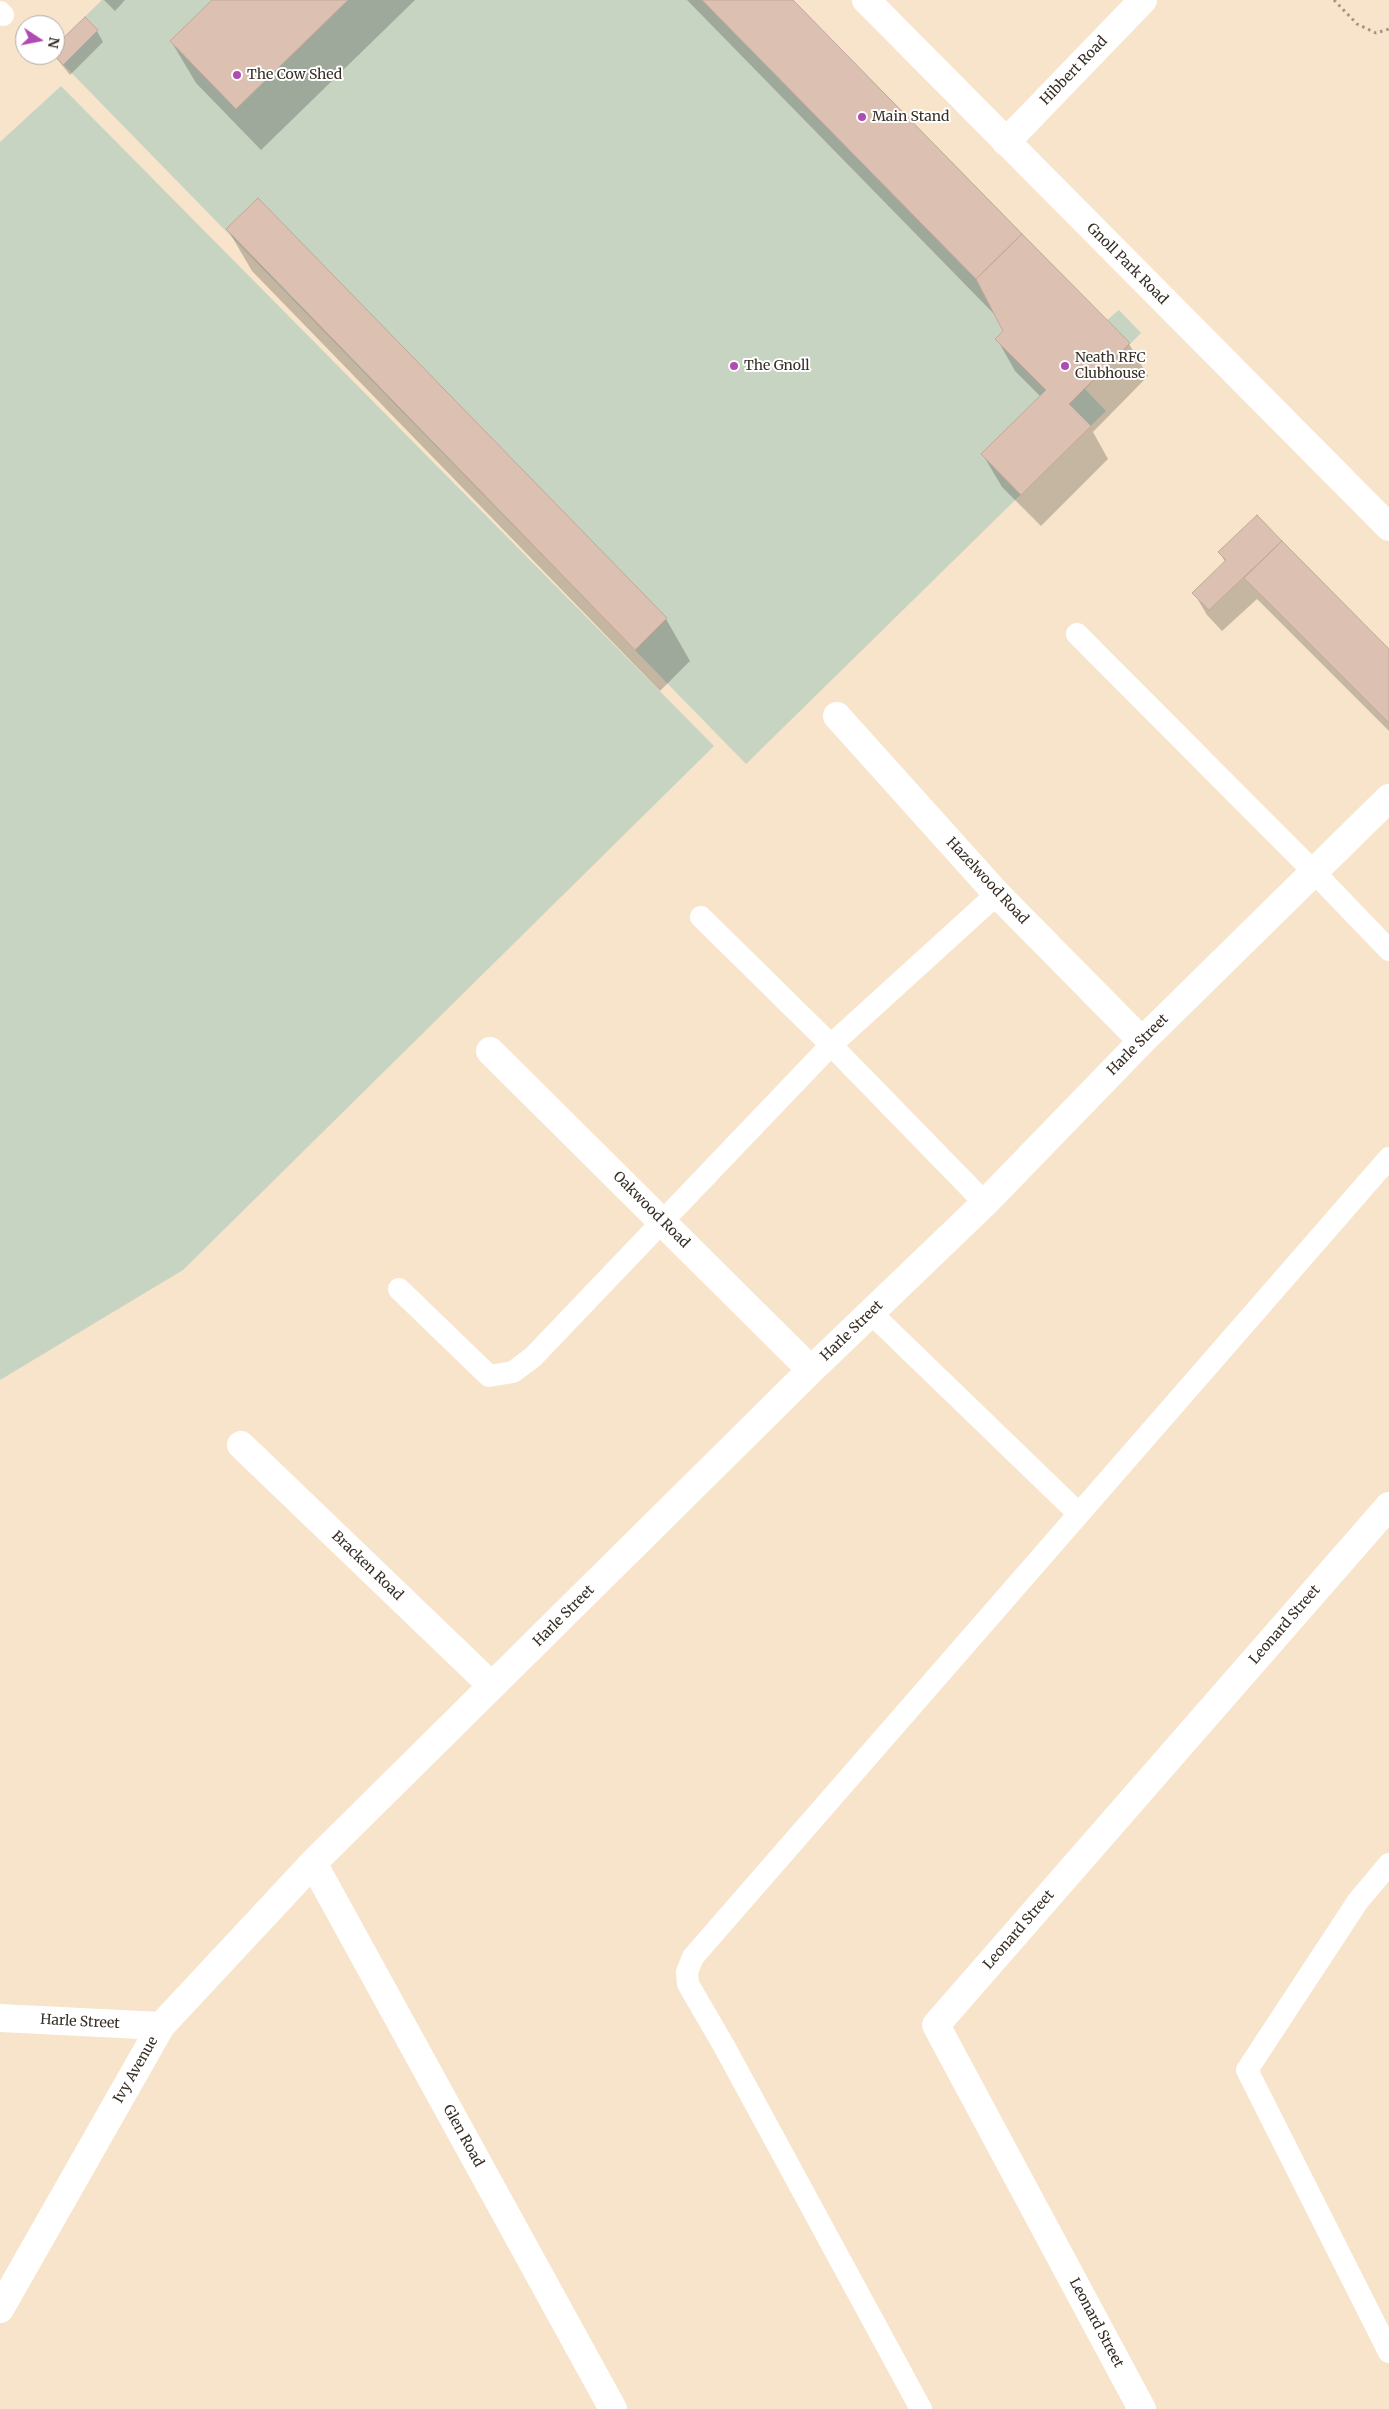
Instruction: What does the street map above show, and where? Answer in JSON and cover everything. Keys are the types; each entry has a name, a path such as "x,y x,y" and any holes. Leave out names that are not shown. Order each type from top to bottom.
{"street":[{"name":"Gnoll Park Road","path":"866,0 1389,527"},
{"name":"Hibbert Road","path":"1006,142 1143,0"},
{"name":"Hazelwood Road","path":"837,716 997,894 1142,1041"},
{"name":"Harle Street","path":"313,1863 812,1370 985,1203 1142,1041 1389,798"},
{"name":"Oakwood Road","path":"490,1051 812,1370"},
{"name":"Bracken Road","path":"241,1445 492,1686"},
{"name":"Leonard Street","path":"1142,2409 936,2025 1389,1506"},
{"name":"Ivy Avenue","path":"0,2308 161,2026 313,1863"},
{"name":"Glen Road","path":"313,1863 614,2409"},
{"name":"Harle Street","path":"0,2018 161,2026"}],"lane":[{"path":"1077,634 1389,950"},
{"path":"398,1288 489,1376 513,1372 533,1357 831,1045 997,894"},
{"path":"701,917 831,1045 985,1203"},
{"path":"921,2409 724,2046 688,1984 687,1972 693,1957 1389,1158"},
{"path":"871,1313 1079,1514"},
{"path":"1389,1864 1358,1901 1247,2070 1389,2352"}],"path":[{"path":"1334,0 1358,24 1376,33 1389,30"}],"green space":[{"name":"The Gnoll","path":"102,0 793,0 1107,320 1119,310 1141,333 1085,389 1106,411 746,764 64,65 65,36"},
{"path":"61,86 714,746 183,1270 0,1380 0,142"}],"building":[{"name":"The Cow Shed","path":"212,0 348,0 236,109 170,41"},
{"name":"Main Stand","path":"702,0 793,0 1022,234 976,279"},
{"path":"85,17 98,30 65,63 65,36"},
{"path":"258,198 667,618 635,650 226,229"},
{"name":"Neath RFC Clubhouse","path":"1022,234 1130,343 1069,404 1091,426 1021,495 981,454 1046,390 995,339 1003,331 976,279"},
{"path":"1257,515 1282,541 1209,610 1192,593 1226,560 1218,552"},
{"path":"1282,541 1389,649 1389,723 1244,578"}],"place":[{"name":"The Cow Shed","path":"237,75"},
{"name":"Main Stand","path":"862,117"},
{"name":"The Gnoll","path":"734,366"},
{"name":"Neath RFC Clubhouse","path":"1065,366"}]}
